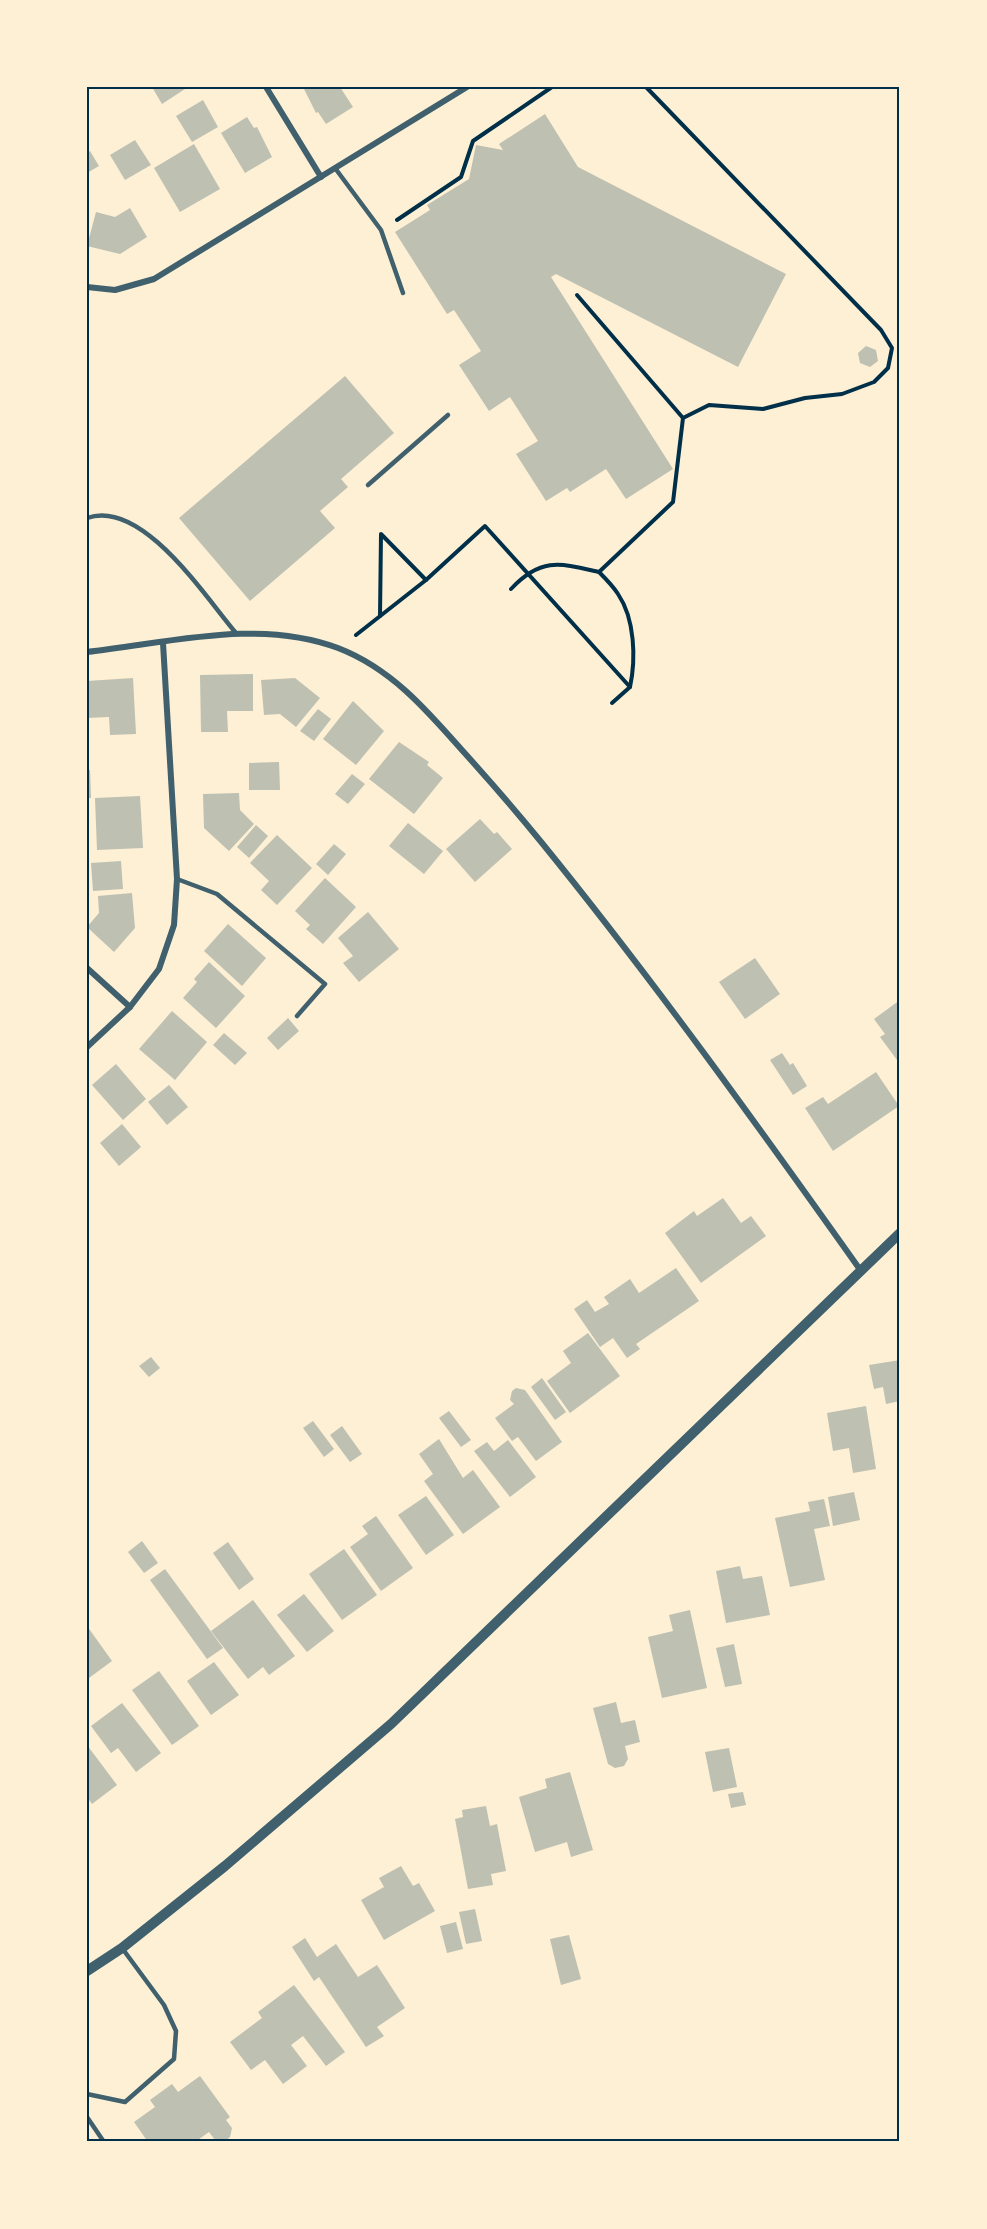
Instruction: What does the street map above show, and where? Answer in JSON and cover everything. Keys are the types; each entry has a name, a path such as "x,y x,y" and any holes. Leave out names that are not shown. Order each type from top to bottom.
{"street":[{"path":"266,87 321,177"},
{"path":"87,287 115,290 154,279 466,87"},
{"path":"87,652 236,633 310,639 373,664 414,696 504,796 627,948 862,1271"},
{"path":"87,1047 130,1007 159,969 174,925 177,879 164,643"},
{"path":"87,968 130,1007"},
{"path":"87,1971 122,1948 225,1866 392,1724 900,1233"}],"lane":[{"path":"335,168 381,230 403,293"},
{"path":"368,485 448,415"},
{"path":"87,518 97,514 129,521 160,542 236,633"},
{"path":"177,879 218,894 325,984 297,1016"},
{"path":"87,2094 125,2102 174,2059 176,2031 164,2006 122,1948"},
{"path":"87,2116 104,2142"}],"path":[{"path":"381,230 461,177 473,141 552,87"},
{"path":"646,87 881,330 892,348 888,368 874,382 842,394 805,398 762,409 709,405 683,418"},
{"path":"578,295 683,418 673,502 599,572"},
{"path":"426,580 381,534 378,618 426,580 485,526 630,687"},
{"path":"511,589 527,572 559,563 599,572 619,595 629,624 635,663 630,687 612,703"}],"building":[{"path":"152,87 188,87 162,104"},
{"path":"303,87 340,87 353,107 326,124 318,112 316,113"},
{"path":"203,100 218,127 192,142 176,116"},
{"path":"545,114 578,167 786,274 738,367 556,274 551,277 673,469 626,499 606,469 570,492 567,488 546,501 516,454 538,441 510,397 489,411 459,365 481,351 454,310 447,314 395,232 430,210 427,205 469,179 476,145 503,150 499,144"},
{"path":"247,117 254,128 257,127 272,157 245,173 221,133"},
{"path":"135,140 151,165 125,180 110,155"},
{"path":"194,144 220,189 180,212 154,168"},
{"path":"90,151 99,166 87,173 87,153"},
{"path":"130,208 147,237 120,254 87,246 96,212 115,217"},
{"path":"866,346 876,350 878,361 870,367 860,363 858,353"},
{"path":"345,376 394,433 341,479 348,487 320,511 335,528 250,601 179,518"},
{"path":"253,674 253,711 227,711 228,732 201,732 200,675"},
{"path":"133,678 136,734 110,735 109,717 87,718 87,681"},
{"path":"295,678 320,698 296,727 280,714 264,715 261,680"},
{"path":"353,701 384,731 356,765 323,739"},
{"path":"318,709 331,719 314,741 300,731"},
{"path":"399,742 429,762 427,765 443,778 414,814 369,779"},
{"path":"279,762 280,790 249,790 249,763"},
{"path":"87,770 90,770 91,798 87,798"},
{"path":"352,774 365,784 348,804 335,794"},
{"path":"239,793 240,810 254,824 229,851 204,828 203,794"},
{"path":"140,796 143,848 97,850 95,798"},
{"path":"480,819 494,834 497,832 512,849 475,882 446,849"},
{"path":"408,823 443,851 424,874 389,846"},
{"path":"256,825 268,836 249,858 237,847"},
{"path":"277,835 312,868 277,905 261,890 269,881 250,863"},
{"path":"334,844 346,854 328,875 316,864"},
{"path":"121,861 123,889 93,891 91,863"},
{"path":"325,878 356,907 323,944 306,929 310,925 295,911"},
{"path":"132,893 135,928 114,952 87,927 99,913 98,896"},
{"path":"368,912 399,949 359,982 343,963 353,956 338,938"},
{"path":"228,924 266,958 242,986 204,951"},
{"path":"755,958 780,994 745,1019 719,982"},
{"path":"209,962 245,996 216,1028 183,998 197,982 194,979"},
{"path":"900,1000 900,1064 880,1037 885,1034 874,1019"},
{"path":"172,1011 207,1042 175,1080 139,1049"},
{"path":"288,1018 299,1031 278,1050 267,1038"},
{"path":"224,1033 247,1053 235,1065 213,1045"},
{"path":"782,1053 790,1065 793,1063 807,1086 793,1095 770,1060"},
{"path":"116,1064 146,1099 123,1120 92,1085"},
{"path":"876,1072 899,1106 833,1151 805,1108 823,1097 828,1104"},
{"path":"169,1085 188,1107 167,1125 148,1102"},
{"path":"122,1124 141,1147 119,1166 100,1143"},
{"path":"723,1198 741,1223 751,1216 766,1236 701,1283 665,1233 694,1211 697,1216"},
{"path":"676,1268 699,1301 636,1344 640,1349 627,1358 613,1338 600,1347 574,1309 587,1300 595,1312 609,1304 604,1297 630,1279 639,1293"},
{"path":"588,1333 620,1376 570,1413 547,1381 571,1363 563,1351"},
{"path":"151,1357 160,1368 149,1377 139,1366"},
{"path":"900,1360 900,1401 886,1404 883,1387 874,1389 869,1365"},
{"path":"542,1378 566,1412 555,1420 531,1387"},
{"path":"516,1388 525,1390 562,1442 536,1461 518,1437 512,1441 495,1418 514,1404 510,1400 512,1391"},
{"path":"866,1406 876,1469 853,1473 849,1448 833,1451 827,1413"},
{"path":"449,1411 471,1440 461,1447 439,1418"},
{"path":"313,1421 334,1449 324,1457 303,1428"},
{"path":"342,1426 362,1454 350,1462 330,1435"},
{"path":"439,1439 463,1478 473,1470 500,1507 463,1534 424,1481 433,1474 419,1454"},
{"path":"508,1440 536,1477 510,1497 474,1451 487,1442 494,1451"},
{"path":"854,1492 860,1520 833,1526 828,1497"},
{"path":"426,1496 454,1535 426,1555 398,1515"},
{"path":"824,1499 830,1526 814,1529 825,1580 790,1587 775,1518 810,1511 808,1502"},
{"path":"376,1516 413,1568 381,1591 350,1547 368,1534 362,1526"},
{"path":"142,1541 158,1563 144,1573 128,1552"},
{"path":"228,1542 254,1579 239,1590 213,1553"},
{"path":"344,1549 377,1595 342,1620 309,1574"},
{"path":"740,1566 743,1579 762,1576 770,1615 726,1623 716,1571"},
{"path":"165,1569 223,1648 207,1659 150,1580"},
{"path":"304,1594 334,1631 307,1652 277,1615"},
{"path":"253,1600 295,1656 269,1675 263,1667 248,1679 211,1631"},
{"path":"690,1610 707,1688 662,1698 648,1637 673,1631 669,1615"},
{"path":"87,1626 112,1661 89,1678 87,1675"},
{"path":"734,1644 742,1684 725,1687 716,1648"},
{"path":"214,1662 239,1695 211,1715 187,1681"},
{"path":"159,1671 199,1726 172,1745 132,1690"},
{"path":"616,1702 621,1723 635,1720 640,1742 625,1746 628,1759 624,1766 615,1768 608,1764 593,1708"},
{"path":"122,1703 161,1753 136,1772 118,1748 111,1753 91,1726"},
{"path":"87,1745 117,1785 92,1804 87,1797"},
{"path":"729,1748 737,1787 713,1792 705,1752"},
{"path":"570,1772 593,1850 571,1857 567,1842 535,1852 519,1797 547,1788 545,1779"},
{"path":"743,1792 746,1805 731,1808 728,1794"},
{"path":"486,1806 490,1826 497,1824 506,1871 491,1874 493,1885 468,1889 455,1819 463,1817 462,1810"},
{"path":"401,1866 413,1886 419,1883 435,1911 384,1940 361,1900 384,1887 379,1878"},
{"path":"475,1909 482,1941 466,1944 459,1912"},
{"path":"456,1922 463,1949 447,1953 440,1926"},
{"path":"569,1935 581,1979 561,1985 550,1939"},
{"path":"305,1938 317,1957 336,1944 358,1977 377,1965 405,2008 377,2027 384,2036 366,2047 319,1977 314,1981 292,1947"},
{"path":"294,1985 345,2052 326,2066 303,2036 291,2045 307,2066 283,2084 265,2060 251,2070 230,2042 262,2018 258,2012"},
{"path":"200,2076 230,2117 226,2120 232,2128 230,2137 225,2141 215,2140 209,2132 195,2142 148,2142 134,2122 155,2107 150,2100 172,2084 178,2092"}]}
